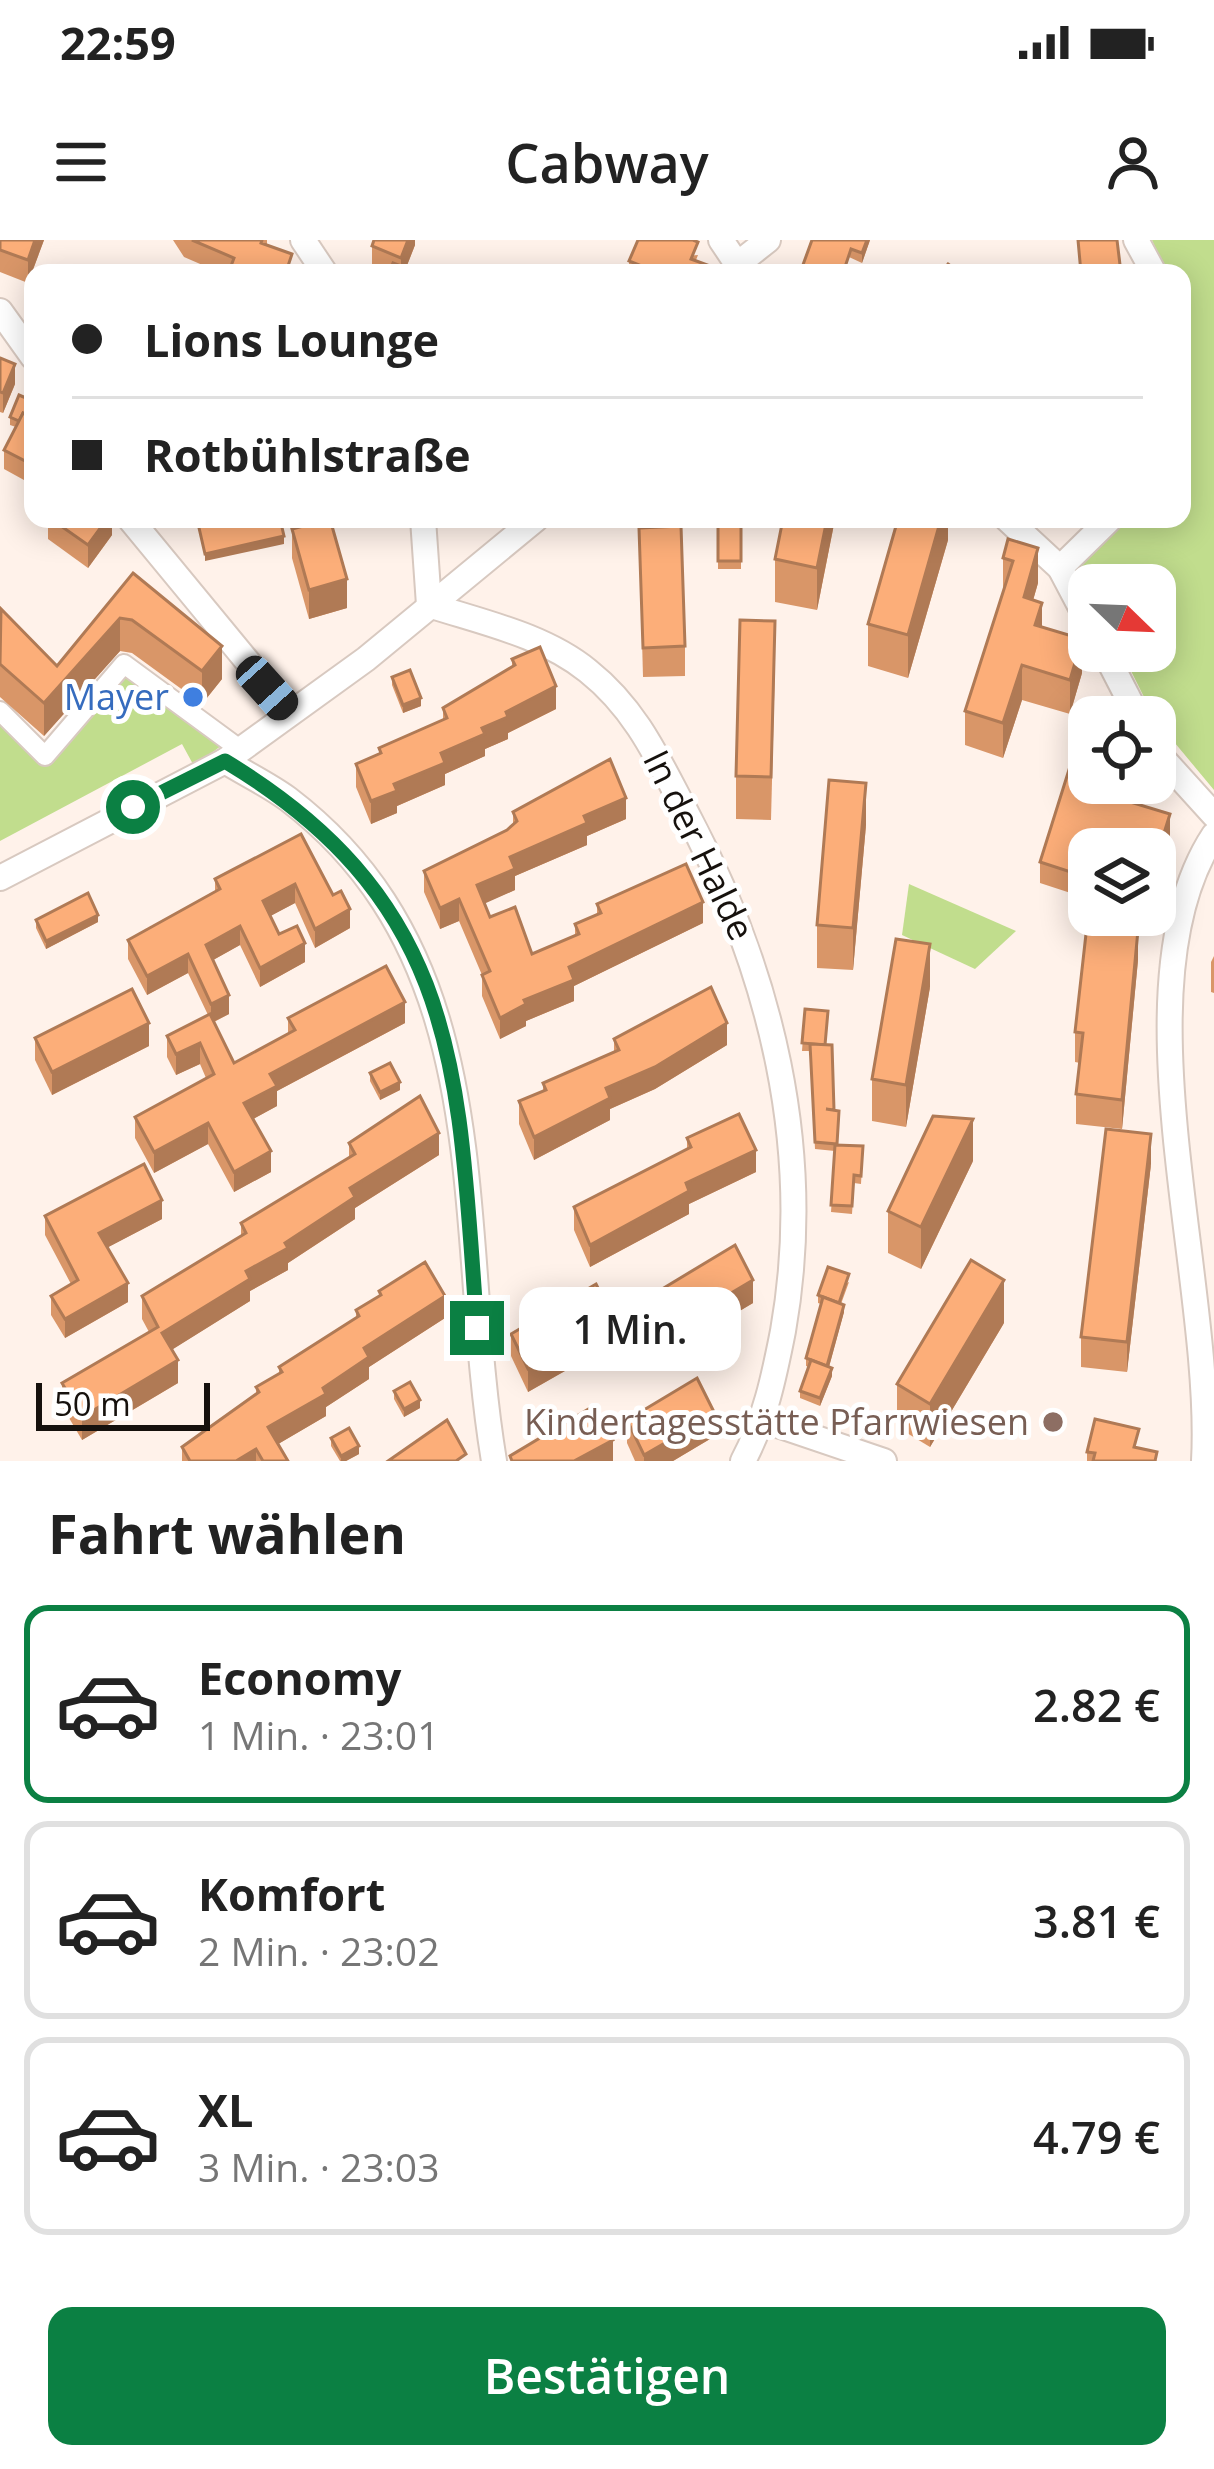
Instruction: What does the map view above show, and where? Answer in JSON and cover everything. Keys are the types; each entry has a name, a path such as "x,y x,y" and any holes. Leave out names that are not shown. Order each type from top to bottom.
{"street":[{"path":"745,264 768,240"},
{"path":"0,310 24,344"},
{"path":"137,528 290,713"},
{"path":"425,528 429,604"},
{"path":"0,878 233,756 525,528"},
{"path":"1017,528 1060,568 1068,583"},
{"path":"1060,568 1101,528"},
{"name":"In der Halde","path":"429,604 566,656 633,715 708,852 752,956 788,1103 794,1170 788,1305 763,1420 742,1461"},
{"path":"0,711 45,756 124,664 286,797 353,860 414,957 456,1074 477,1328 494,1461"},
{"path":"1176,773 1214,815"},
{"path":"1204,1461 1204,1358 1168,980 1182,903 1214,836"},
{"path":"763,1420 884,1461"}],"green space":[{"path":"1152,240 1214,240 1214,790 1176,744 1176,696 1144,696 1132,672 1176,672 1176,564 1081,564 1118,528 1191,528 1191,264 1162,264"},
{"path":"124,664 233,737 194,766 182,744 0,841 0,711 45,756"},
{"path":"909,884 1016,931 975,969 902,935"}],"building":[{"path":"0,240 35,240 28,260 0,250"},
{"path":"192,240 262,240 292,254 289,264 232,264 234,258"},
{"path":"374,240 408,240 401,258 372,246"},
{"path":"638,240 693,240 698,242 691,259 705,264 636,264 629,261"},
{"path":"812,240 867,240 862,253 851,249 846,264 803,264"},
{"path":"1078,240 1117,240 1120,264 1080,264"},
{"path":"0,358 15,364 3,393 0,392"},
{"path":"19,395 24,397 19,421 10,417"},
{"path":"23,413 24,460 4,450"},
{"path":"64,528 100,528 88,545"},
{"path":"199,528 282,528 284,536 205,554"},
{"path":"333,528 347,579 309,590 292,529"},
{"path":"639,528 681,528 685,646 643,648"},
{"path":"718,528 741,528 741,561 718,561"},
{"path":"781,528 825,528 817,568 775,559"},
{"path":"895,528 938,528 908,635 868,624"},
{"path":"1008,539 1038,548 1024,597 1042,603 1035,625 1068,635 1068,672 1072,672 1070,680 1022,665 1003,723 965,711 1013,561 1003,558"},
{"path":"133,573 222,646 202,671 132,620 120,618 44,703 0,664 1,609 57,666"},
{"path":"740,620 775,621 771,777 736,776"},
{"path":"540,647 556,686 482,728 485,734 441,753 445,763 394,784 397,791 371,801 356,764 381,753 379,748 447,718 443,708 515,665 512,659"},
{"path":"410,670 421,698 403,705 392,677"},
{"path":"610,759 626,798 584,816 587,823 510,857 515,869 477,885 490,917 515,907 532,954 579,934 575,924 601,913 597,904 686,864 703,902 569,967 574,980 524,1000 526,1004 500,1018 482,975 490,971 459,899 440,908 424,871 507,830 517,821 513,812"},
{"path":"1068,773 1068,804 1137,804 1170,814 1166,828 1068,828 1068,871 1040,862"},
{"path":"829,780 866,783 853,928 817,925"},
{"path":"301,834 333,895 341,891 350,909 315,929 295,884 263,901 279,934 297,926 305,943 260,968 240,926 206,945 229,995 211,1004 188,954 147,976 128,940 220,889 215,879"},
{"path":"88,893 98,915 46,941 36,920"},
{"path":"1086,936 1137,936 1122,1100 1076,1094 1083,1033 1075,1032"},
{"path":"896,939 930,944 906,1085 872,1079"},
{"path":"386,966 405,1002 270,1074 277,1086 244,1103 271,1151 234,1172 208,1123 154,1152 135,1117 214,1074 200,1043 176,1054 167,1036 210,1014 234,1063 295,1030 288,1018"},
{"path":"711,987 727,1023 655,1067 606,1088 610,1098 534,1137 519,1101 546,1090 543,1083 619,1050 614,1039"},
{"path":"132,989 149,1023 52,1072 35,1038"},
{"path":"805,1009 828,1011 825,1045 802,1043"},
{"path":"810,1044 832,1045 834,1110 826,1109 839,1111 837,1144 815,1142"},
{"path":"390,1063 400,1082 380,1092 370,1073"},
{"path":"420,1096 439,1133 350,1188 355,1197 285,1243 288,1248 246,1271 250,1279 162,1333 178,1360 82,1417 62,1383 158,1327 142,1296 246,1233 241,1223 355,1154 349,1143"},
{"path":"739,1114 756,1150 686,1183 689,1191 590,1245 574,1207 691,1147 687,1138"},
{"path":"933,1116 973,1119 921,1227 888,1211"},
{"path":"1106,1129 1151,1134 1127,1342 1081,1337"},
{"path":"835,1145 863,1146 861,1176 854,1175 852,1206 831,1205"},
{"path":"144,1164 162,1200 99,1233 128,1283 65,1319 51,1296 78,1280 45,1216"},
{"path":"735,1245 753,1280 679,1324 662,1289"},
{"path":"971,1260 1004,1280 930,1404 897,1384"},
{"path":"425,1262 445,1296 364,1348 369,1357 323,1388 326,1394 268,1427 288,1461 263,1461 256,1449 236,1461 190,1461 182,1447 259,1392 256,1387 282,1372 279,1367 359,1316 356,1310 381,1295 379,1291"},
{"path":"828,1267 849,1274 839,1303 818,1295"},
{"path":"596,1284 614,1320 528,1369 511,1334"},
{"path":"823,1297 844,1305 827,1366 806,1358"},
{"path":"811,1360 832,1368 820,1398 800,1391"},
{"path":"697,1378 715,1414 644,1455 627,1420"},
{"path":"410,1382 420,1400 404,1409 394,1391"},
{"path":"595,1405 613,1440 574,1461 512,1461 510,1456"},
{"path":"1095,1419 1139,1429 1134,1447 1157,1452 1155,1461 1093,1461 1095,1453 1087,1452"},
{"path":"447,1420 466,1454 456,1461 388,1461"},
{"path":"349,1428 359,1446 341,1456 331,1438"}],"place":[{"name":"Mayer","path":"193,697"},
{"name":"Kindertagesstätte Pfarrwiesen","path":"1053,1422"}],"route":[{"path":"133,807 225,761 286,797 362,871 414,957 456,1074 477,1328"}]}
